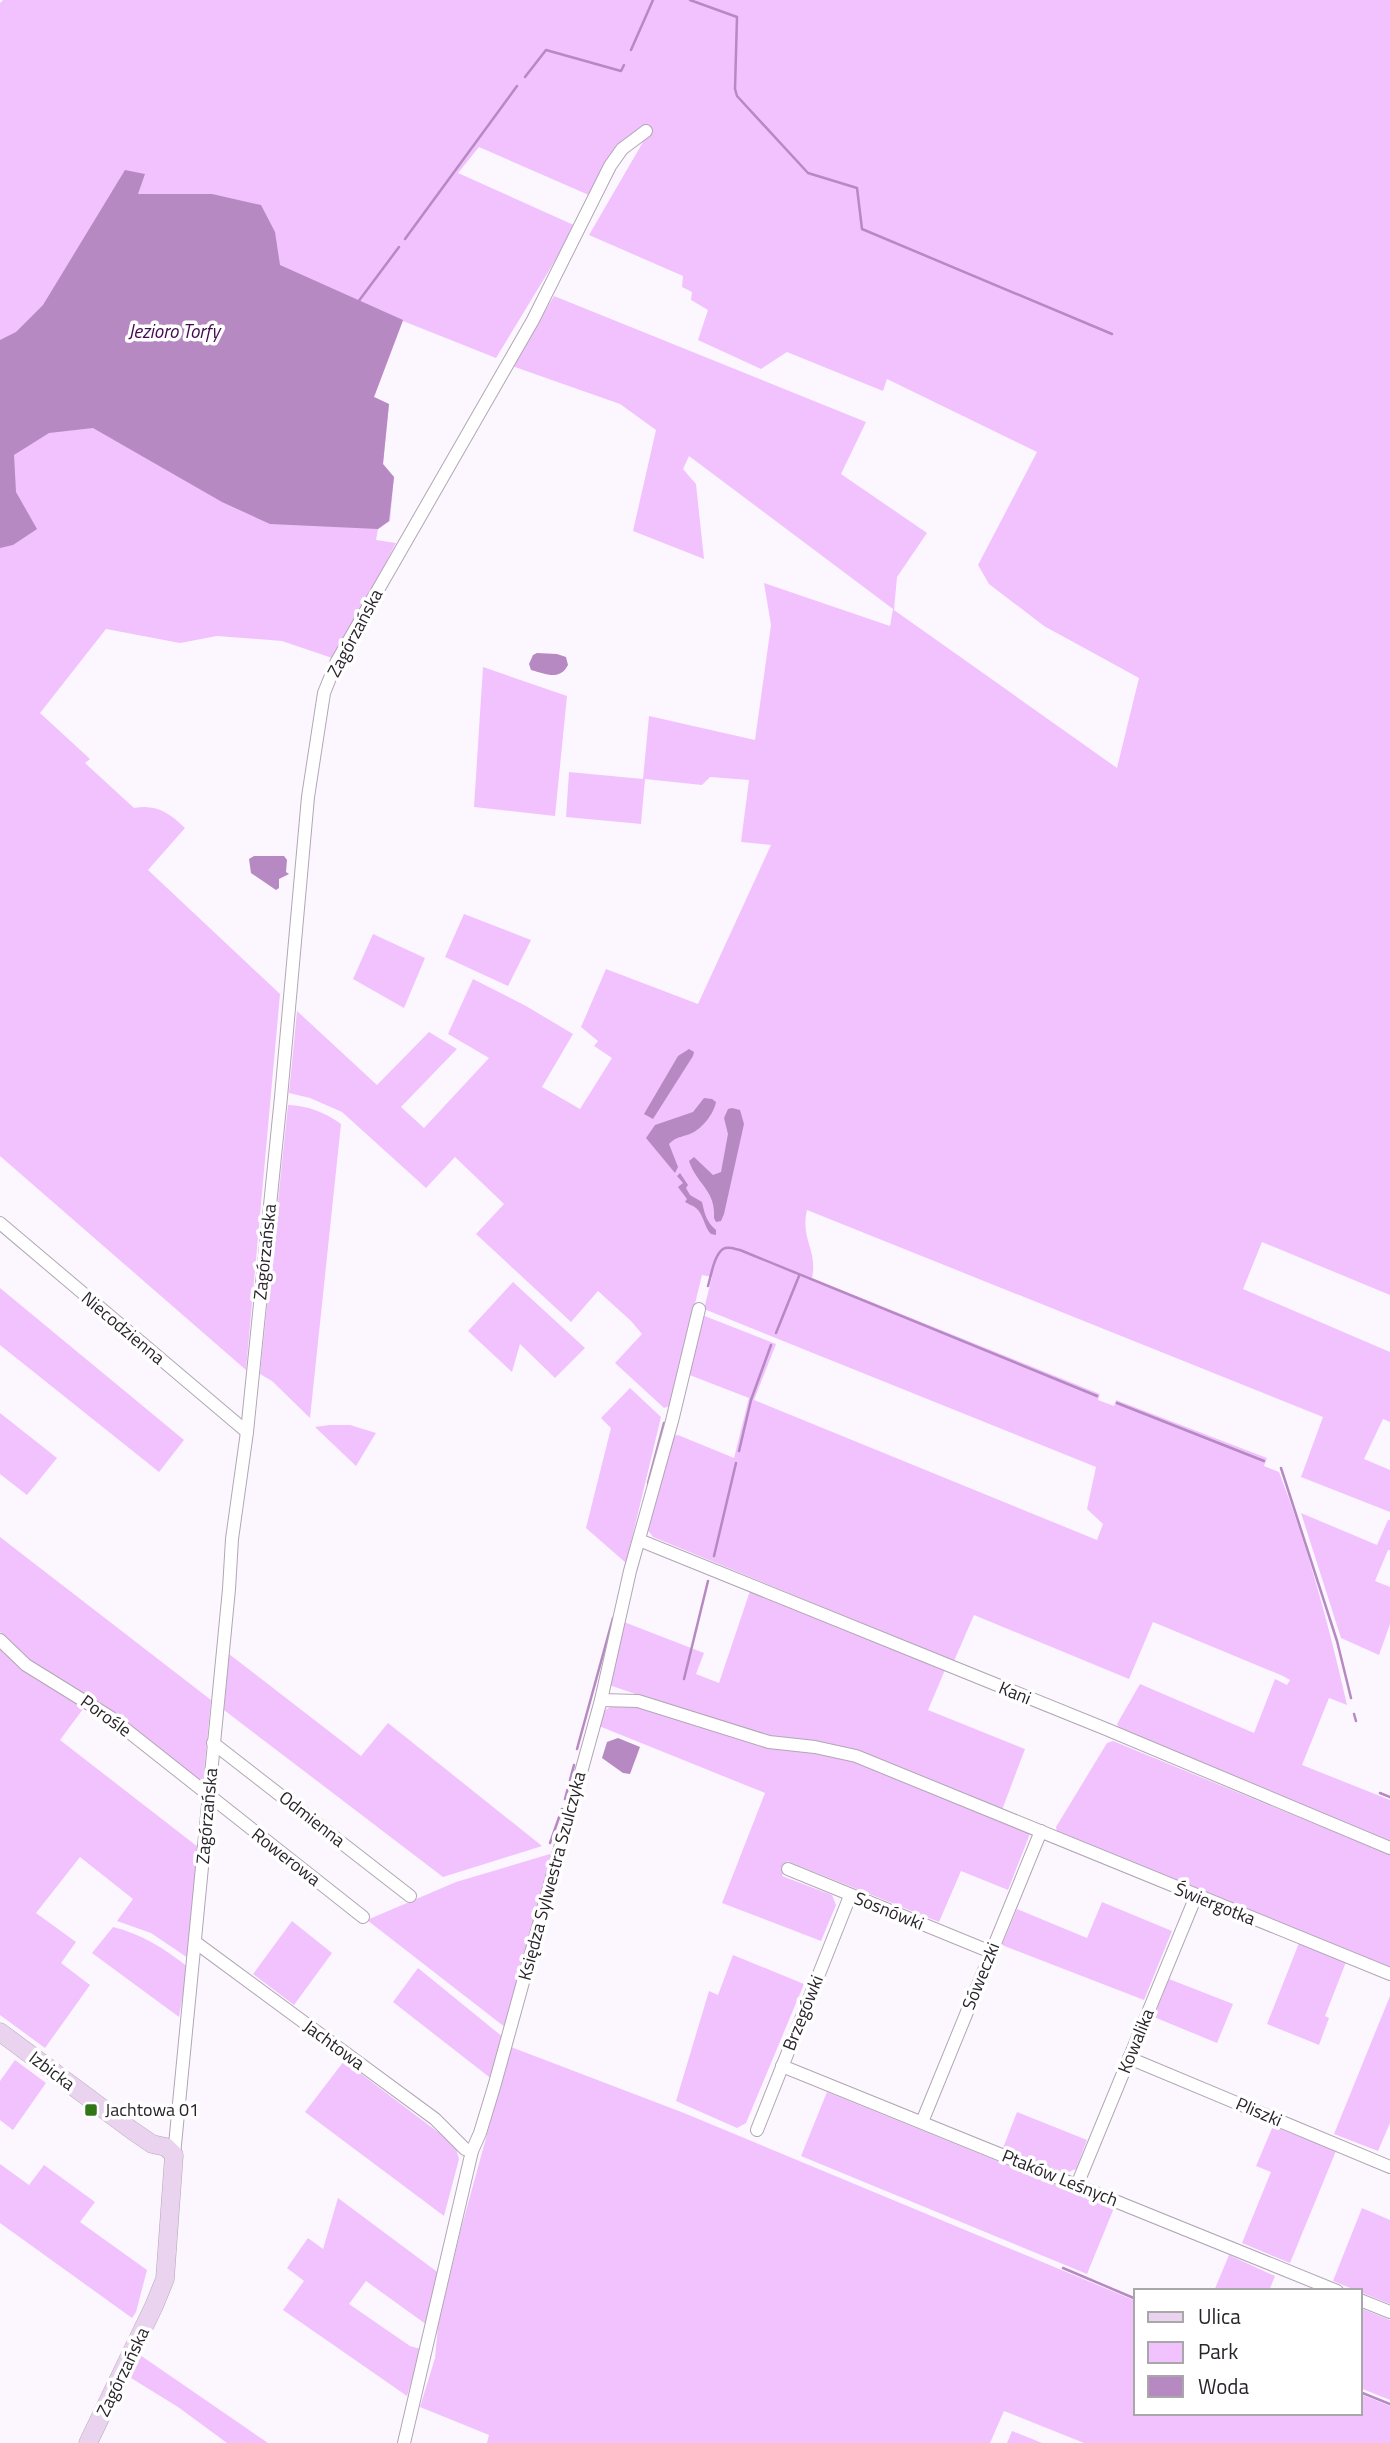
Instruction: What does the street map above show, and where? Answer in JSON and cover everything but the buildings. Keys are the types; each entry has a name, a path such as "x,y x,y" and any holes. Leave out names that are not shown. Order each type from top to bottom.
{"street":[{"name":"Zagórzańska","path":"88,2443 165,2280 174,2155 232,1539 247,1432 308,797 324,693 342,653 533,320 610,166 622,149 646,131"},
{"name":"Niecodzienna","path":"0,1223 247,1432"},
{"name":"Księdza Sylwestra Szulczyka","path":"404,2443 472,2151 494,2087 601,1700 699,1309"},
{"name":"Kani","path":"639,1540 1118,1734 1390,1848"},
{"name":"Porośle","path":"0,1640 26,1665 110,1717 209,1797"},
{"name":"Świergotka","path":"601,1700 638,1702 769,1742 815,1747 856,1756 1390,1974"},
{"name":"Odmienna","path":"214,1743 410,1896"},
{"name":"Rowerowa","path":"209,1797 363,1917"},
{"name":"Sóweczki","path":"922,2122 1041,1831"},
{"name":"Sosnówki","path":"788,1869 991,1952"},
{"name":"Brzegówki","path":"757,2130 850,1896"},
{"name":"Kowalika","path":"1077,2185 1196,1896"},
{"name":"Jachtowa","path":"195,1942 435,2119 465,2148 472,2151"},
{"name":"Izbicka","path":"0,2032 133,2131 152,2144 166,2147 174,2155"},
{"name":"Pliszki","path":"1129,2058 1390,2167"},
{"name":"Ptaków Leśnych","path":"782,2066 1333,2289"},
{"path":"1362,2301 1390,2312"}],"green space":[{"path":"3,0 1390,0 1390,1295 1262,1242 1243,1289 1390,1352 1390,1422 1383,1419 1364,1459 1390,1470 1390,1512 1301,1477 1323,1417 807,1210 805,1220 813,1260 812,1278 1100,1394 1098,1400 1114,1406 1116,1400 1267,1458 1264,1466 1279,1472 1309,1558 1347,1705 1329,1698 1302,1765 1390,1800 1390,1841 1120,1730 1117,1724 1140,1684 1254,1733 1275,1679 1287,1685 1290,1680 1153,1622 1129,1679 974,1615 954,1661 653,1537 647,1529 670,1436 678,1435 734,1458 749,1398 687,1374 702,1315 776,1344 754,1400 1097,1540 1103,1524 1087,1509 1096,1467 704,1309 712,1277 702,1275 670,1406 664,1408 615,1363 642,1334 631,1321 598,1291 571,1322 476,1234 504,1204 455,1157 426,1188 342,1112 310,1098 289,1093 297,1011 377,1085 429,1032 457,1049 401,1107 424,1128 489,1058 448,1034 473,979 573,1034 542,1087 580,1109 612,1058 594,1046 598,1041 581,1027 606,969 698,1004 771,845 741,842 749,780 710,777 702,785 645,779 641,824 566,817 569,772 643,779 649,716 755,740 771,625 764,583 890,626 893,609 689,456 683,469 696,484 704,559 633,531 656,430 620,404 512,366 554,296 866,422 841,474 927,533 897,577 894,610 1117,768 1139,678 1044,626 989,584 978,565 1037,452 887,379 883,391 787,352 761,369 698,340 708,310 691,300 692,292 682,287 683,276 589,235 643,142 625,139 591,196 479,147 458,173 576,226 496,358 403,321 374,397 389,404 383,464 394,477 390,521 378,529 376,540 396,543 335,659 282,641 217,636 180,643 106,629 40,713 90,759 85,763 134,808 149,807 162,811 185,828 148,870 280,994 246,1370 0,1156 0,3"},
{"path":"483,667 567,696 555,816 474,807"},
{"path":"464,914 531,940 508,986 445,957"},
{"path":"373,934 425,958 404,1008 353,979"},
{"path":"288,1105 316,1110 341,1124 310,1418 272,1381 260,1374"},
{"path":"513,1282 585,1348 555,1378 520,1344 512,1372 468,1331"},
{"path":"0,1288 184,1440 159,1472 0,1345"},
{"path":"630,1388 661,1417 626,1563 586,1528 611,1428 601,1418"},
{"path":"0,1413 57,1458 27,1495 0,1474"},
{"path":"350,1425 376,1433 356,1466 315,1427"},
{"path":"1301,1513 1377,1545 1390,1520 1390,1550 1375,1581 1390,1587 1390,1624 1379,1655 1341,1638"},
{"path":"0,1537 211,1700 203,1782 95,1700 33,1663 0,1632"},
{"path":"750,1591 945,1670 928,1710 1025,1749 1002,1810 789,1741 737,1728 609,1685 624,1622 704,1653 696,1674 719,1683"},
{"path":"0,1646 86,1705 60,1740 198,1847 188,1958 151,1933 117,1921 133,1899 80,1857 36,1913 76,1942 61,1963 90,1985 45,2048 0,2015"},
{"path":"229,1654 361,1756 388,1723 542,1846 443,1877 224,1710"},
{"path":"613,1705 641,1706 830,1753 1031,1831 1008,1890 961,1871 939,1922 787,1861 782,1876 832,1895 836,1905 821,1941 722,1903 765,1793 599,1726 604,1711"},
{"path":"1113,1741 1390,1855 1390,1970 1057,1833 1056,1827 1107,1743"},
{"path":"550,1854 554,1856 506,2028 367,1920 456,1882"},
{"path":"1102,1902 1172,1931 1144,2000 1002,1945 1017,1909 1087,1938"},
{"path":"292,1921 332,1953 294,2005 253,1974"},
{"path":"113,1927 153,1943 188,1967 179,2017 92,1953"},
{"path":"1299,1943 1346,1962 1325,2016 1329,2018 1319,2045 1267,2024"},
{"path":"733,1955 804,1984 746,2123 737,2128 676,2101 709,1991 718,1995"},
{"path":"418,1968 504,2038 493,2080 393,2002"},
{"path":"1169,1979 1233,2004 1217,2043 1154,2017"},
{"path":"1390,1996 1390,2123 1378,2151 1334,2134"},
{"path":"511,2047 684,2113 1134,2300 1134,2415 1362,2415 1362,2395 1390,2406 1390,2443 1084,2443 1004,2411 990,2443 487,2443 489,2435 420,2407 435,2358 438,2326 461,2229"},
{"path":"15,2060 46,2083 13,2130 0,2120 0,2081"},
{"path":"344,2061 455,2145 459,2159 444,2216 305,2112"},
{"path":"827,2092 1114,2208 1087,2274 801,2156"},
{"path":"1017,2112 1087,2140 1076,2169 1066,2173 1003,2148"},
{"path":"1273,2126 1336,2151 1290,2263 1242,2243 1271,2172 1256,2166"},
{"path":"0,2164 29,2185 44,2165 95,2202 80,2222 147,2270 132,2318 0,2223"},
{"path":"338,2198 440,2274 427,2325 366,2281 349,2304 410,2346 421,2349 407,2396 283,2310 304,2281 287,2268 308,2238 323,2249"},
{"path":"1362,2208 1390,2220 1390,2304 1362,2293 1362,2289 1353,2289 1333,2281"},
{"path":"1229,2255 1275,2276 1270,2289 1215,2289"},
{"path":"1362,2309 1390,2320 1390,2400 1362,2389"},
{"path":"140,2355 268,2443 227,2443 178,2407 131,2378"},
{"path":"1012,2431 1042,2443 1007,2443"}],"water":[{"name":"Jezioro Torfy","path":"125,170 145,174 138,194 212,194 261,205 275,232 280,265 403,320 374,397 389,404 383,464 394,477 389,521 378,529 270,524 222,502 93,428 49,433 14,455 16,492 37,529 13,545 0,548 0,340 16,332 43,305"},
{"path":"537,653 566,657 568,665 557,675 531,670 529,664"},
{"path":"254,856 284,856 287,860 286,872 289,874 279,879 279,888 276,890 251,873 249,859"},
{"path":"689,1049 694,1052 693,1056 653,1119 644,1114 678,1056"},
{"path":"704,1098 716,1102 713,1112 694,1132 669,1144 678,1167 675,1173 646,1138 655,1125 693,1112"},
{"path":"728,1109 740,1110 744,1124 724,1214 721,1221 716,1222 709,1194 689,1161 694,1157 713,1175 721,1172 728,1134 724,1118"},
{"path":"680,1173 688,1185 686,1188 690,1195 702,1202 706,1218 716,1230 716,1235 711,1234 696,1208 685,1202 687,1199 678,1187 683,1183 677,1176"},
{"path":"618,1738 640,1747 630,1774 623,1773 602,1758 607,1742"}],"waterway":[{"path":"631,50 653,0"},
{"path":"690,0 737,17 737,96 808,173 857,188 862,229 1112,334"},
{"path":"525,77 546,50 621,71 624,65"},
{"path":"405,239 517,86"},
{"path":"358,302 399,247"},
{"path":"708,1286 720,1252 727,1248 740,1250 1097,1396"},
{"path":"776,1333 799,1276"},
{"path":"739,1451 751,1400 771,1345"},
{"path":"1117,1403 1264,1461"},
{"path":"648,1483 664,1423"},
{"path":"714,1556 736,1463"},
{"path":"1281,1468 1337,1641 1351,1698"},
{"path":"684,1679 708,1581"},
{"path":"577,1749 613,1618"},
{"path":"1354,1714 1356,1721"},
{"path":"565,1799 574,1765"},
{"path":"1380,1793 1390,1797"},
{"path":"550,1843 562,1809"},
{"path":"1063,2268 1134,2298"},
{"path":"1362,2393 1390,2404"}],"place":[{"name":"Jachtowa 01","path":"91,2110"}]}
